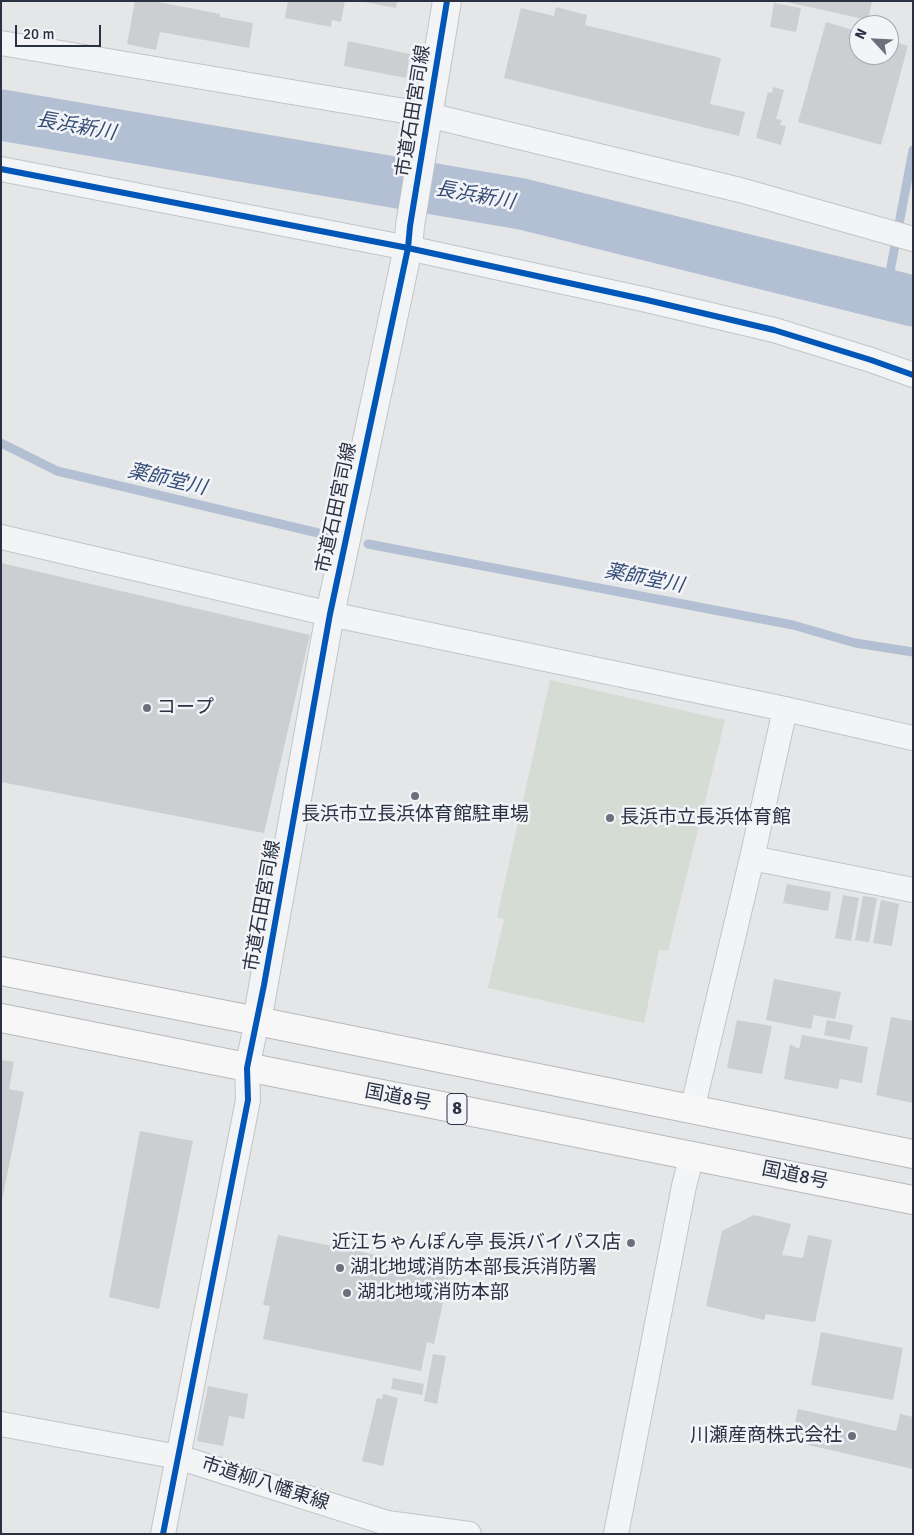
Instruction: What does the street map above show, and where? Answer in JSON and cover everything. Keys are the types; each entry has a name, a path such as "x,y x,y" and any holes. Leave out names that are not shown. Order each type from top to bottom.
{"highway":[{"path":"1,971 913,1154"},
{"name":"国道8号","path":"1,1018 913,1200"}],"street":[{"name":"市道石田宮司線","path":"256,1021 330,614 409,237 447,1"},
{"path":"1,43 428,115 740,190 913,239"},
{"path":"1,169 409,237 648,300 774,330 913,375"},
{"path":"1,537 330,614 785,709 913,738"},
{"path":"692,1110 752,858 785,709"},
{"path":"752,858 913,890"},
{"path":"163,1534 248,1100 247,1068 256,1021"},
{"path":"616,1534 684,1186 692,1156"},
{"name":"市道柳八幡東線","path":"1,1424 178,1457 386,1528 469,1534"}],"shaded area":[{"name":"長浜市立長浜体育館","path":"550,680 725,720 668,951 659,950 644,1023 488,988 504,919 497,917"}],"building":[{"path":"135,1 153,1 220,14 220,17 253,23 249,48 160,32 156,50 127,44"},
{"path":"288,1 345,1 341,22 332,20 331,27 285,18"},
{"path":"359,1 397,1 396,8"},
{"path":"782,1 872,1 869,15 849,16"},
{"path":"774,3 801,8 796,32 770,27"},
{"path":"556,7 587,15 585,25 721,58 710,104 745,112 739,136 504,78 521,8 554,16"},
{"path":"826,22 849,29 849,65 899,65 899,43 908,46 881,145 798,122"},
{"path":"348,41 410,54 406,78 344,66"},
{"path":"773,87 784,90 776,119 782,120 780,125 786,126 781,145 756,138 768,92 772,93"},
{"name":"コープ","path":"1,563 310,635 264,833 1,782"},
{"path":"787,884 831,892 828,911 783,903"},
{"path":"843,895 859,898 851,941 835,938"},
{"path":"863,896 877,898 869,942 855,940"},
{"path":"881,900 899,904 892,946 873,943"},
{"path":"774,979 841,992 835,1019 814,1015 811,1029 766,1020"},
{"path":"891,1017 913,1021 913,1103 876,1095"},
{"path":"737,1020 772,1026 762,1074 727,1068"},
{"path":"827,1020 853,1025 850,1040 824,1035"},
{"path":"802,1035 868,1047 862,1083 840,1079 838,1089 784,1079 790,1044 799,1049"},
{"path":"1,1060 14,1062 9,1089 24,1092 2,1200"},
{"path":"140,1131 193,1141 159,1309 109,1297"},
{"path":"754,1215 791,1224 782,1255 803,1258 808,1235 832,1240 815,1322 766,1314 764,1320 706,1306 722,1231"},
{"path":"278,1235 450,1270 434,1344 427,1342 421,1371 263,1339 270,1306 263,1305"},
{"path":"821,1332 903,1348 893,1400 811,1385"},
{"path":"433,1354 446,1356 437,1404 424,1401"},
{"path":"393,1378 424,1384 422,1395 391,1389"},
{"path":"208,1386 248,1394 244,1419 229,1416 223,1446 197,1441"},
{"path":"383,1394 398,1398 383,1466 362,1461 377,1398 382,1399"},
{"name":"川瀬産商株式会社","path":"798,1409 896,1431 900,1414 913,1417 913,1469 791,1441"}],"waterway":[{"name":"長浜新川","path":"1,115 522,204 913,301"},
{"path":"886,293 913,150"},
{"name":"薬師堂川","path":"1,443 57,471 331,536"},
{"name":"薬師堂川","path":"368,544 793,625 855,643 913,652"}],"cycle path":[{"path":"163,1534 248,1100 247,1068 264,985 330,614 408,248 447,1"},
{"path":"1,169 408,248 647,300 774,330 913,375"}],"place":[{"name":"コープ","path":"147,708"},
{"name":"長浜市立長浜体育館駐車場","path":"415,796"},
{"name":"長浜市立長浜体育館","path":"610,818"},
{"name":"近江ちゃんぽん亭 長浜バイパス店","path":"631,1243"},
{"name":"湖北地域消防本部長浜消防署","path":"340,1268"},
{"name":"湖北地域消防本部","path":"347,1293"},
{"name":"川瀬産商株式会社","path":"852,1436"}]}
